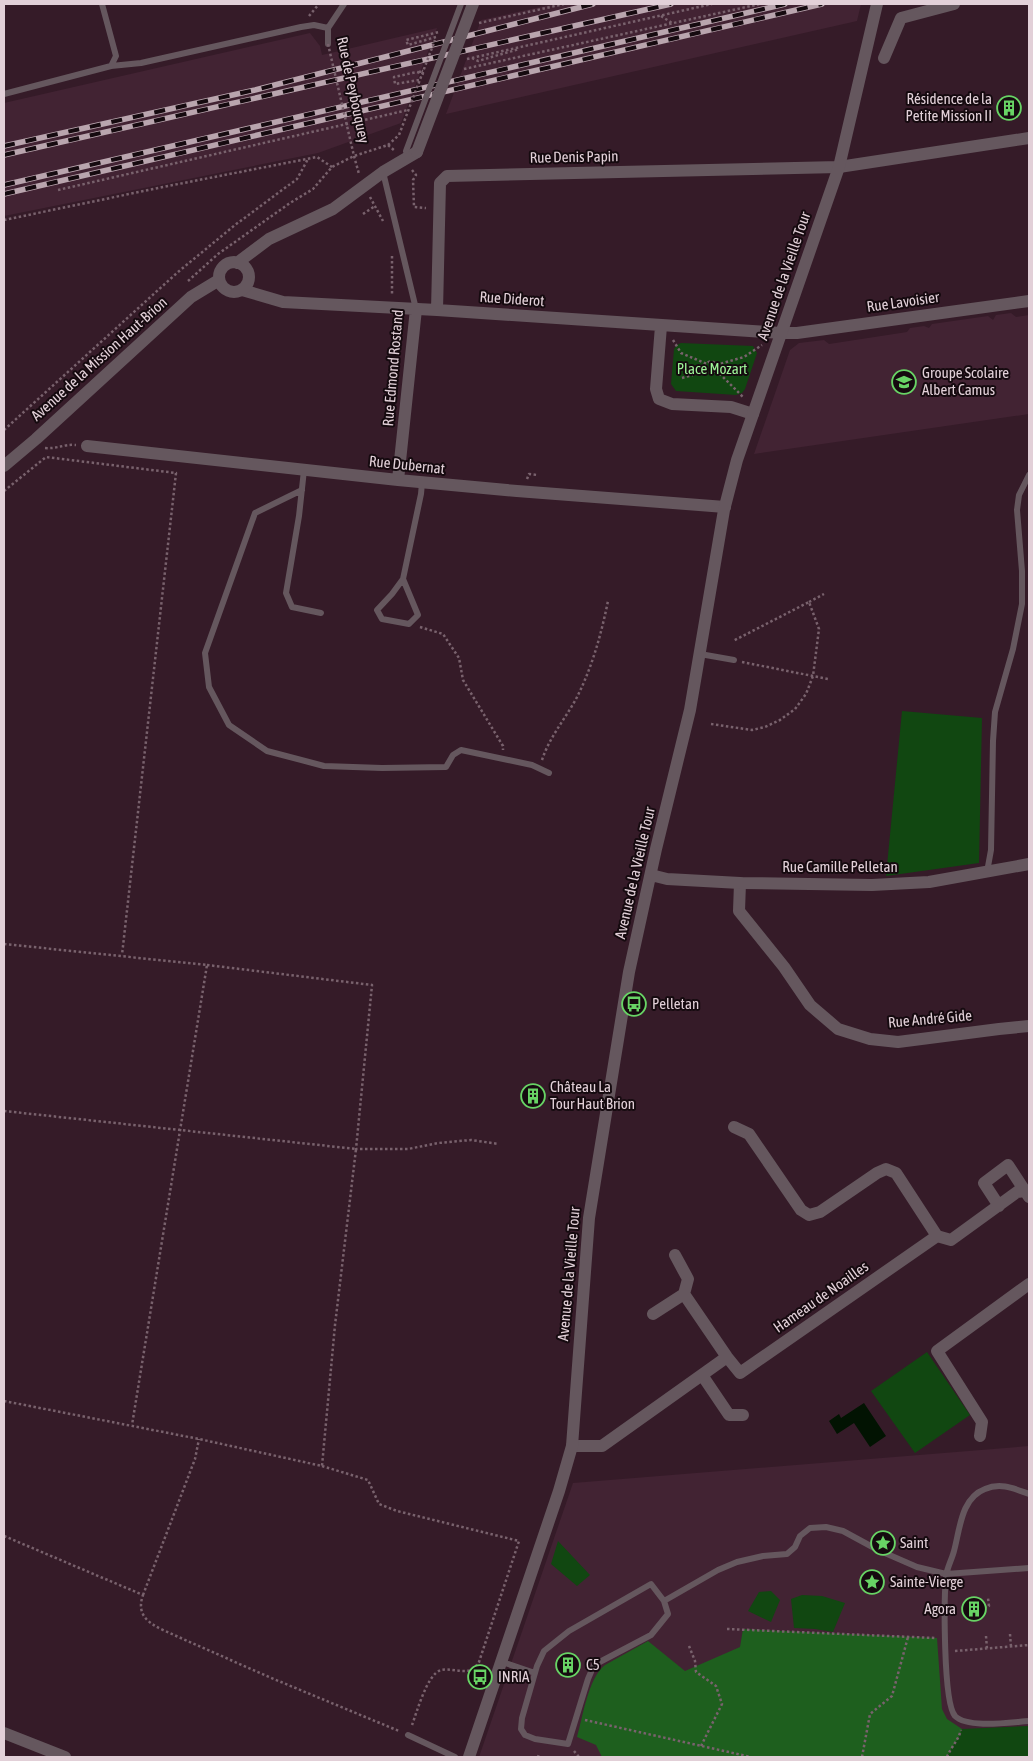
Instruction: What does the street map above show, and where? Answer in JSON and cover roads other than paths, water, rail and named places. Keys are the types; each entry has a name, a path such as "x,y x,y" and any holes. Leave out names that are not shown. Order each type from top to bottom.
{"street":[{"path":"409,154 473,4"},
{"name":"Avenue de la Vieille Tour","path":"469,1757 559,1491 572,1446 575,1388 590,1218 629,972 650,875 690,710 725,507 737,460 839,167 877,4"},
{"path":"884,58 901,18 954,4"},
{"name":"Rue Denis Papin","path":"437,310 440,183 447,176 839,167 1029,138"},
{"name":"Avenue de la Mission Haut-Brion","path":"4,466 191,297 219,280 219,274 226,265 237,263 269,239 333,209 409,154"},
{"path":"219,280 228,291 242,290 249,277 245,268 237,263"},
{"name":"Rue Diderot","path":"242,290 283,302 437,310 781,333"},
{"name":"Rue Lavoisier","path":"781,333 806,332 1029,301"},
{"name":"Rue Edmond Rostand","path":"398,480 416,309"},
{"path":"661,326 656,389 659,399 672,404 731,407 753,414"},
{"name":"Rue Dubernat","path":"87,446 422,483 725,507"},
{"name":"Rue Camille Pelletan","path":"650,875 667,879 740,883 872,885 929,882 1029,864"},
{"name":"Rue André Gide","path":"740,883 739,911 784,967 810,1005 838,1029 870,1039 898,1042 1029,1026"},
{"path":"734,1127 750,1134 801,1210 809,1215 820,1212 877,1173 886,1169 896,1173 937,1236"},
{"name":"Hameau de Noailles","path":"999,1206 984,1183 1008,1165 1027,1194"},
{"name":"Hameau de Noailles","path":"684,1294 740,1373 937,1236 951,1240 1018,1192 1027,1194"},
{"path":"653,1314 684,1294 688,1279 675,1255"},
{"path":"980,1436 982,1422 938,1352 1028,1288"},
{"path":"572,1446 602,1446 727,1357"},
{"path":"702,1375 729,1415 743,1414"},
{"path":"4,1733 65,1757"}],"lane":[{"path":"105,4 116,56 112,66"},
{"name":"Rue de Peybouquey","path":"328,44 328,28 344,4"},
{"path":"409,154 461,4"},
{"path":"4,94 112,66 140,63 301,27 314,25 328,28"},
{"name":"Rue Edmond Rostand","path":"383,172 416,309"},
{"path":"304,470 286,593 292,607 320,613"},
{"path":"987,872 991,850 995,712 1013,649 1022,604 1022,571 1017,510 1019,495 1029,475"},
{"path":"403,579 418,615 409,624 382,619 376,610 392,594 403,579 422,483"},
{"path":"302,490 255,512 205,653 209,687 229,725 267,751 324,766 382,768 446,767 454,755 461,750 532,765 549,773"},
{"path":"700,654 734,660"},
{"path":"1029,1494 1007,1486 984,1489 970,1500 960,1522 953,1555 946,1574 945,1639 949,1696 952,1710 962,1721 985,1724 1029,1721"},
{"path":"664,1601 718,1570 737,1562 763,1556 787,1554 795,1547 800,1536 810,1528 826,1527 843,1531 878,1550 917,1567 946,1574 1029,1568"},
{"path":"650,1584 664,1601 668,1614 651,1635 594,1665 568,1744 543,1742 525,1735 521,1729 522,1718 535,1674 544,1651 553,1642 650,1584"},
{"path":"502,1662 535,1674"},
{"path":"408,1735 455,1757"}],"railway":[{"path":"4,146 255,90 593,4"},
{"path":"4,155 671,4"},
{"path":"4,185 785,4"},
{"path":"4,194 822,4"}],"place":[{"name":"Résidence de la Petite Mission II","path":"1009,108"},
{"name":"Groupe Scolaire Albert Camus","path":"904,382"},
{"name":"Pelletan","path":"634,1004"},
{"name":"Château La Tour Haut Brion","path":"533,1096"},
{"name":"Saint","path":"883,1543"},
{"name":"Sainte-Vierge","path":"872,1582"},
{"name":"Agora","path":"974,1609"},
{"name":"C5","path":"568,1665"},
{"name":"INRIA","path":"480,1677"}],"park label":[{"name":"Place Mozart","path":"712,369"}]}
